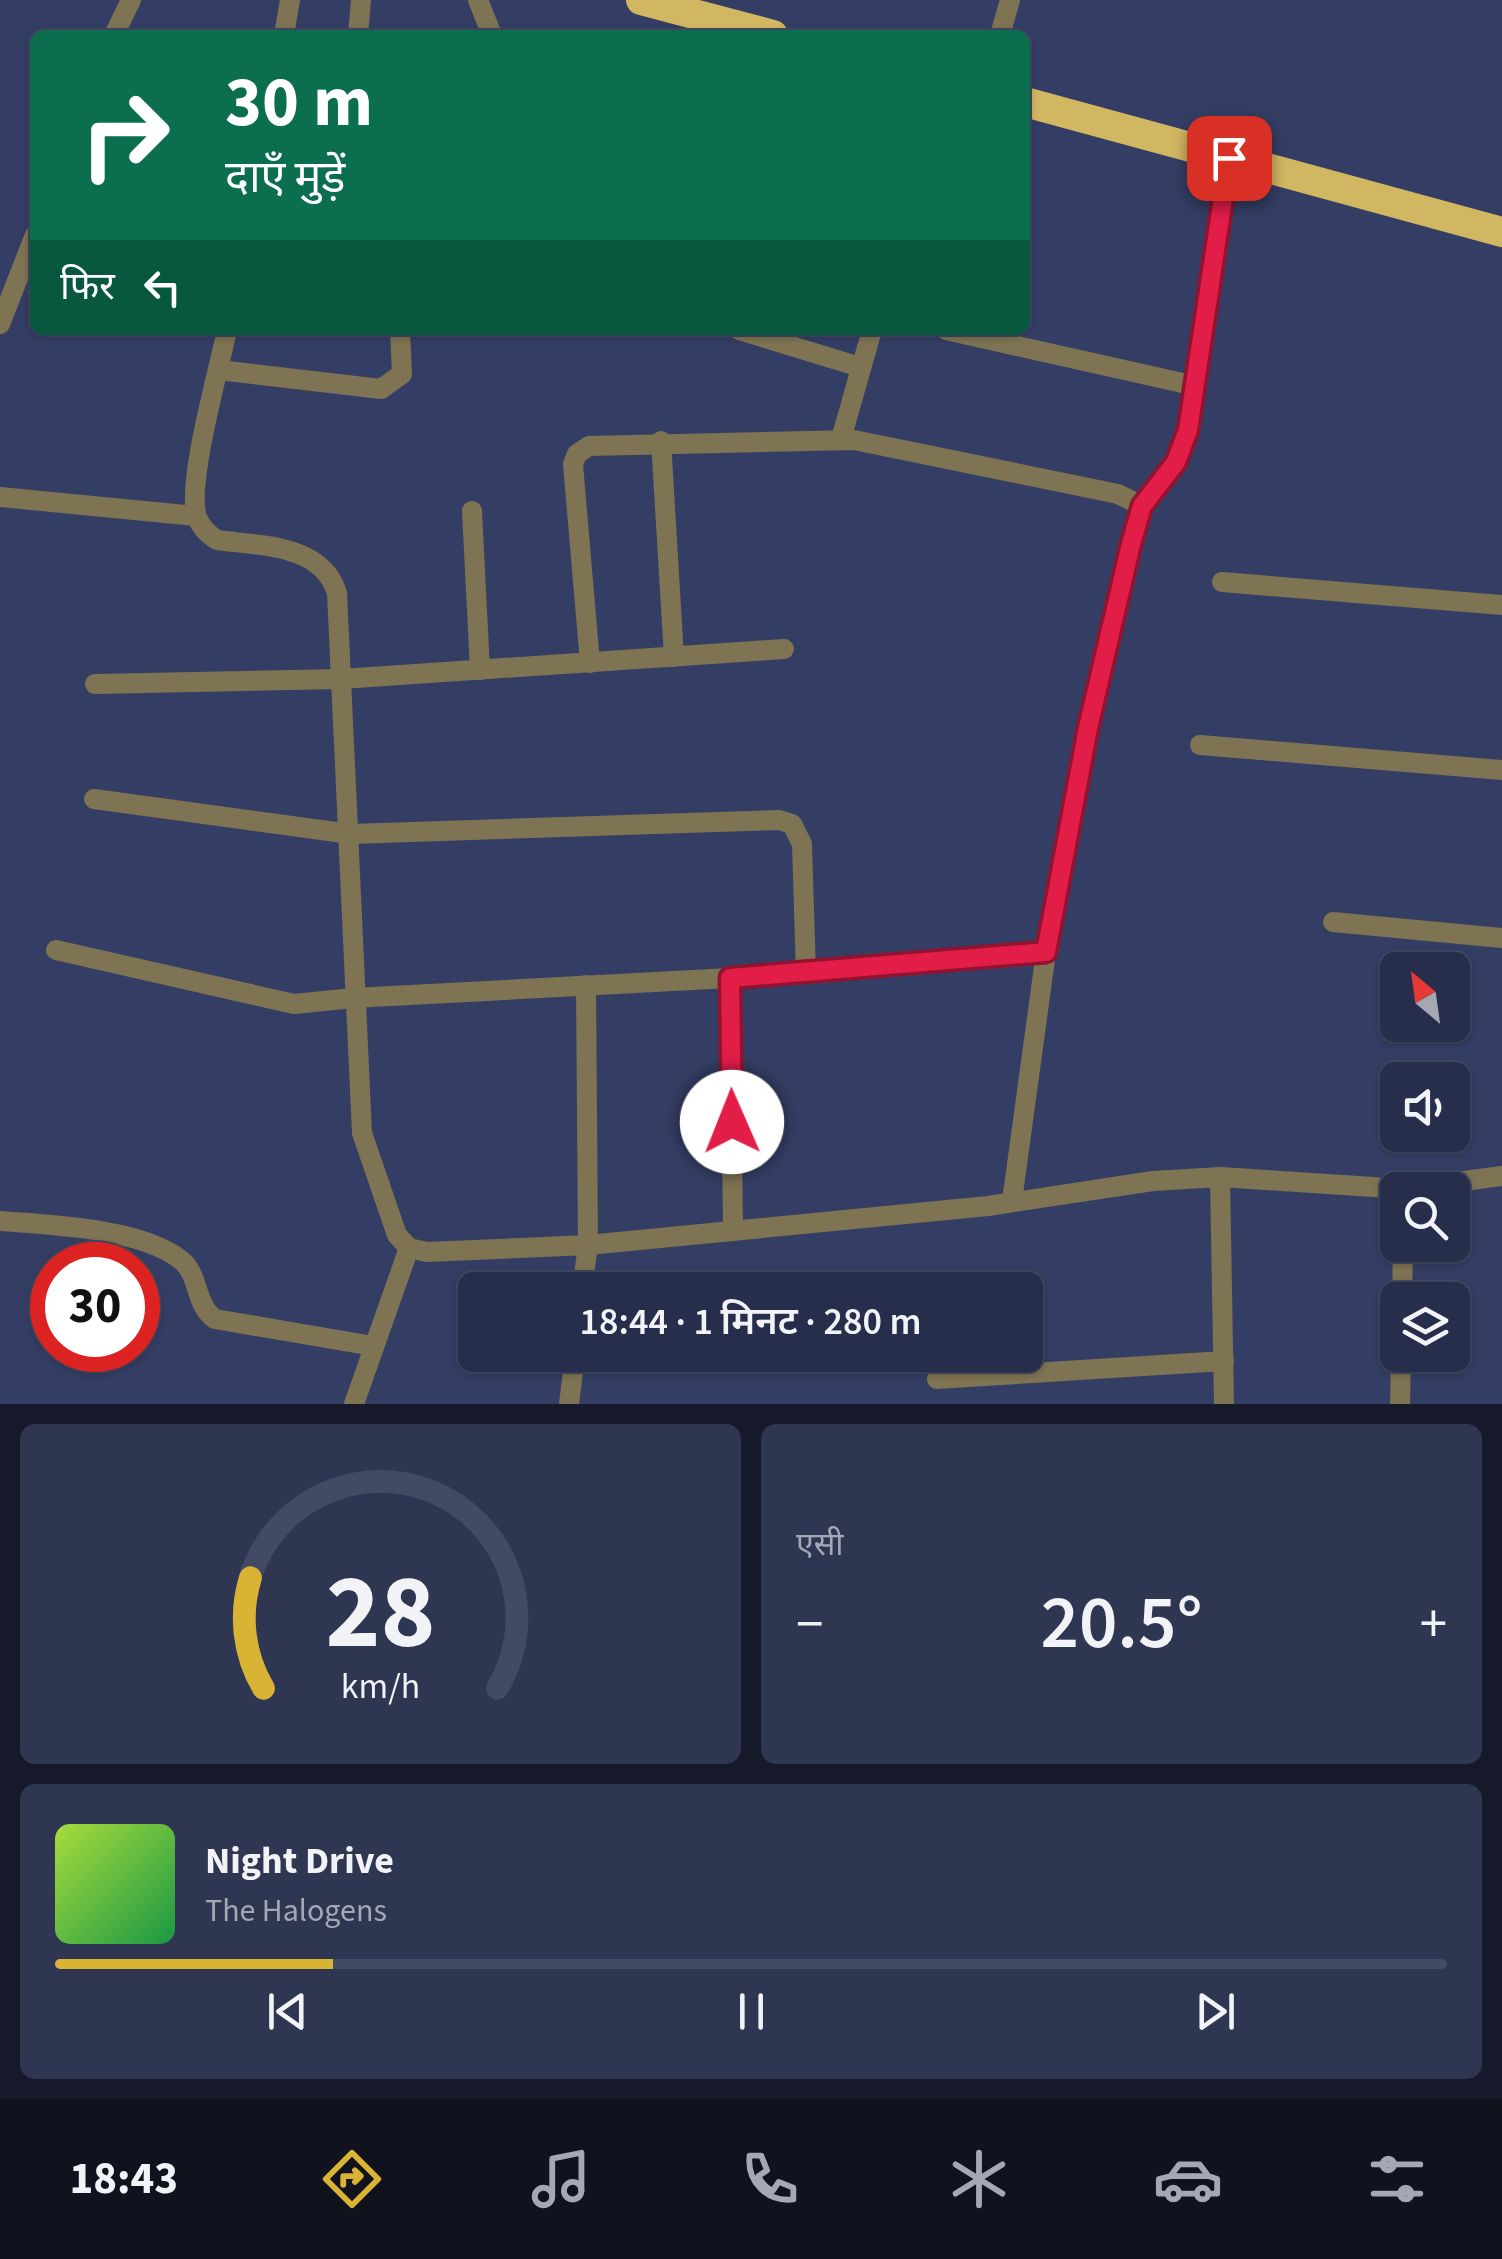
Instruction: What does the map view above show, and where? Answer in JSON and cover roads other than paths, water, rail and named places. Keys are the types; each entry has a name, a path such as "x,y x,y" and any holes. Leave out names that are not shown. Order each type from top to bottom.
{"highway":[{"path":"641,0 754,30"},
{"path":"1030,103 1502,232"}],"street":[{"path":"116,30 130,0"},
{"path":"285,30 290,0"},
{"path":"358,30 361,0"},
{"path":"478,0 490,30"},
{"path":"1001,30 1010,0"},
{"path":"1012,1201 1046,952 1088,728 1142,506 1182,450 1196,386 1229,158"},
{"path":"0,324 30,248"},
{"path":"226,335 199,466 196,516 206,533 217,540 308,556 321,563 336,593 351,834 352,998 362,1133 397,1235 409,1248 427,1252 588,1244 1220,1176 1380,1188"},
{"path":"219,370 381,389 402,374 400,335"},
{"path":"755,335 860,368"},
{"path":"840,440 870,335"},
{"path":"968,335 1196,386"},
{"path":"590,663 572,464 589,446 661,441 840,440 1118,494 1142,506"},
{"path":"661,441 674,657"},
{"path":"0,496 196,516"},
{"path":"472,511 480,670"},
{"path":"1222,582 1502,605"},
{"path":"95,684 341,680 784,649"},
{"path":"1200,745 1502,770"},
{"path":"94,799 351,834 779,820 799,830 802,844 806,974"},
{"path":"1334,922 1502,938"},
{"path":"56,950 294,1004 806,974 1046,952"},
{"path":"730,978 732,1230"},
{"path":"584,1272 588,1244 586,985"},
{"path":"1220,1176 1224,1404"},
{"path":"1470,1181 1502,1176"},
{"path":"0,1221 67,1226 163,1249 184,1262 204,1312 214,1319 373,1346"},
{"path":"354,1404 409,1248"},
{"path":"938,1379 1224,1361"},
{"path":"569,1404 573,1372"},
{"path":"1400,1404 1401,1372"}]}
